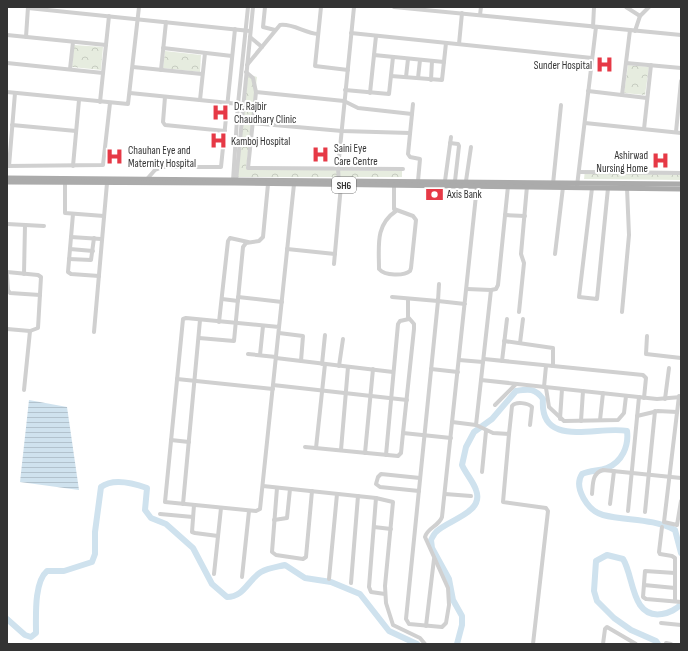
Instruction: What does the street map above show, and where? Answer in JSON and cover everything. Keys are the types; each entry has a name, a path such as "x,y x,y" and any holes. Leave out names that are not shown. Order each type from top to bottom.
{"main road":[{"name":"SH6","path":"7,178 147,179 394,185 553,185 562,187 577,185 592,188 681,189"},
{"name":"SH6","path":"7,182 107,183 235,181 268,184 294,184 455,181 553,185 681,184"}],"street":[{"path":"7,92 128,104 138,7"},
{"path":"240,104 247,66 250,37 248,31 248,7"},
{"path":"235,181 240,104 248,31 253,7"},
{"path":"265,7 263,27 275,30"},
{"path":"321,7 315,66 348,70"},
{"path":"334,264 339,183 338,168 354,7"},
{"path":"394,7 681,35"},
{"path":"480,15 481,7"},
{"path":"577,185 592,58 594,7"},
{"path":"626,7 640,16"},
{"path":"622,95 632,30 640,16 649,7"},
{"path":"26,37 28,8 248,31"},
{"path":"459,44 462,13"},
{"path":"100,102 109,16"},
{"path":"161,70 166,22"},
{"path":"247,66 280,25 284,24 307,33 318,34"},
{"path":"147,179 151,173 159,168 220,167 235,29"},
{"path":"351,33 592,58"},
{"path":"7,35 106,45"},
{"path":"370,93 376,36"},
{"path":"250,37 262,47"},
{"path":"70,69 72,42"},
{"path":"392,76 442,80 446,43"},
{"path":"163,48 232,56"},
{"path":"200,100 205,53"},
{"path":"374,55 444,62"},
{"path":"345,90 389,94 393,57"},
{"path":"406,77 408,59"},
{"path":"418,78 420,60"},
{"path":"431,80 432,61"},
{"path":"7,63 103,73"},
{"path":"626,63 681,68"},
{"path":"644,129 651,65"},
{"path":"133,67 202,74"},
{"path":"246,72 253,78 256,92 248,168 403,169"},
{"path":"676,132 681,81"},
{"path":"588,91 647,98"},
{"path":"256,92 344,101 358,108 412,114"},
{"path":"15,93 8,166 103,165 110,103"},
{"path":"130,93 240,104"},
{"path":"166,97 163,122 166,125 224,130"},
{"path":"73,166 79,100"},
{"path":"413,104 408,156 421,160 418,181"},
{"path":"553,185 561,105"},
{"path":"252,123 342,130 410,133"},
{"path":"585,123 681,133"},
{"path":"12,125 76,131"},
{"path":"445,181 451,137"},
{"path":"450,143 458,144 459,146 455,181"},
{"path":"466,182 472,147"},
{"path":"579,172 681,173"},
{"path":"65,183 64,211 73,214 104,216"},
{"path":"94,332 107,183"},
{"path":"220,322 228,239 233,238 248,242 260,240 262,236 268,184"},
{"path":"279,327 184,319 170,440 165,500 167,502 250,511 260,509 294,184"},
{"path":"394,185 393,206 396,211 413,216 416,220 412,268 404,274 384,273 379,269 382,226 389,216 396,211"},
{"path":"415,533 425,534 441,520 477,186"},
{"path":"467,289 491,290 496,289 498,285 508,186"},
{"path":"519,312 524,263 521,254 528,186"},
{"path":"555,254 562,187"},
{"path":"592,188 579,297 597,299 608,188"},
{"path":"622,312 629,235 627,188"},
{"path":"73,214 69,274 99,276"},
{"path":"505,215 525,216"},
{"path":"7,224 44,226"},
{"path":"24,274 25,225"},
{"path":"71,236 101,239"},
{"path":"69,259 90,260 93,251 94,238"},
{"path":"199,338 233,342 243,247 248,242"},
{"path":"70,249 93,251"},
{"path":"287,249 335,254"},
{"path":"7,329 30,331 35,330 39,325 40,295 40,276 7,274 8,290 10,293 40,295"},
{"path":"425,534 426,540 448,588 449,604 445,626 409,624 406,621 439,284"},
{"path":"479,426 481,380 491,290"},
{"path":"392,297 465,304"},
{"path":"222,299 282,302"},
{"path":"305,447 399,455 404,433 414,329 414,324 409,319 408,314 408,299"},
{"path":"386,455 398,324 400,321 409,319"},
{"path":"502,361 507,319"},
{"path":"520,343 522,319"},
{"path":"183,504 200,320"},
{"path":"260,355 263,326"},
{"path":"24,390 30,331"},
{"path":"279,333 303,336 301,361"},
{"path":"316,448 323,391 325,335"},
{"path":"647,336 646,354 681,358"},
{"path":"339,366 343,339"},
{"path":"504,341 553,348 553,366"},
{"path":"248,354 393,372"},
{"path":"459,360 502,361 643,375 646,378 644,398"},
{"path":"546,366 545,388 549,407 560,419 568,422 600,420 613,421 620,418 624,413 626,396"},
{"path":"341,450 348,367"},
{"path":"665,399 669,368"},
{"path":"431,369 458,372"},
{"path":"364,453 373,370"},
{"path":"177,379 323,391 407,400"},
{"path":"481,380 644,398 665,399 680,397 664,522 677,525 681,501"},
{"path":"495,405 516,384"},
{"path":"560,419 562,389"},
{"path":"581,421 583,391"},
{"path":"600,420 603,393"},
{"path":"628,511 639,397"},
{"path":"530,425 531,405 515,403 512,406 503,502 546,508 548,511 533,644"},
{"path":"637,416 656,411 677,412"},
{"path":"645,512 656,411"},
{"path":"452,422 479,426 486,431 509,434"},
{"path":"676,429 681,429"},
{"path":"482,472 486,431"},
{"path":"404,433 451,438"},
{"path":"170,440 189,442"},
{"path":"592,494 596,473 602,470 614,470 681,478"},
{"path":"610,504 614,470"},
{"path":"419,491 380,487 376,484 380,474 420,478"},
{"path":"263,486 376,498 393,502 385,594 393,625 420,638 425,644"},
{"path":"277,488 272,552 276,555 305,558 312,491"},
{"path":"274,520 287,518 290,489"},
{"path":"329,578 336,494"},
{"path":"445,494 471,496"},
{"path":"351,583 358,496"},
{"path":"376,498 368,588 371,592 385,594"},
{"path":"194,505 193,533 218,536"},
{"path":"214,574 221,508"},
{"path":"242,577 250,511"},
{"path":"160,514 193,517"},
{"path":"374,527 391,528"},
{"path":"662,527 659,554 674,556 675,573 675,588 678,602 644,599 645,571 675,573"},
{"path":"426,626 434,558"},
{"path":"644,585 675,588"},
{"path":"661,623 681,625"},
{"path":"603,644 605,629 607,627 636,644"},
{"path":"666,644 671,644"}],"green space":[{"path":"74,45 103,47 101,70 72,67"},
{"path":"165,51 201,55 200,72 163,68"},
{"path":"628,65 649,67 645,95 624,93"},
{"path":"248,74 257,77 246,169 402,171 402,177 237,177"},
{"path":"585,170 681,171 681,180 584,179"}],"water":[{"path":"29,400 67,407 79,490 20,482"}],"waterway":[{"path":"457,644 462,625 462,616 453,600 449,579 432,548 431,540 435,533 441,528 464,515 475,505 477,498 476,490 462,465 466,447 474,432 492,419 516,391 531,390 540,395 543,399 544,415 550,425 560,430 573,432 615,430 627,431 626,448 617,462 607,468 582,474 579,486 581,492 587,504 597,513 612,517 657,523 675,530 681,553"},
{"path":"7,619 25,635 31,637 36,633 38,591 43,576 47,571 64,571 92,562 95,554 95,532 101,487 106,484 123,482 136,484 147,488 145,510 151,518 166,524 193,548 212,584 227,597 238,594 261,572 285,565 305,578 331,582 360,594 389,631 417,644"},
{"path":"658,644 656,641 631,630 614,618 597,601 594,591 596,561 607,555 623,559 627,566 635,595 644,610 652,614 662,614 675,609 681,604"}],"place":[{"name":"Sunder Hospital","path":"605,65"},
{"name":"Dr. Rajbir Chaudhary Clinic","path":"221,112"},
{"name":"Kamboj Hospital","path":"218,141"},
{"name":"Saini Eye Care Centre","path":"321,154"},
{"name":"Chauhan Eye and Maternity Hospital","path":"115,156"},
{"name":"Ashirwad Nursing Home","path":"661,161"},
{"name":"Axis Bank","path":"434,194"}]}
